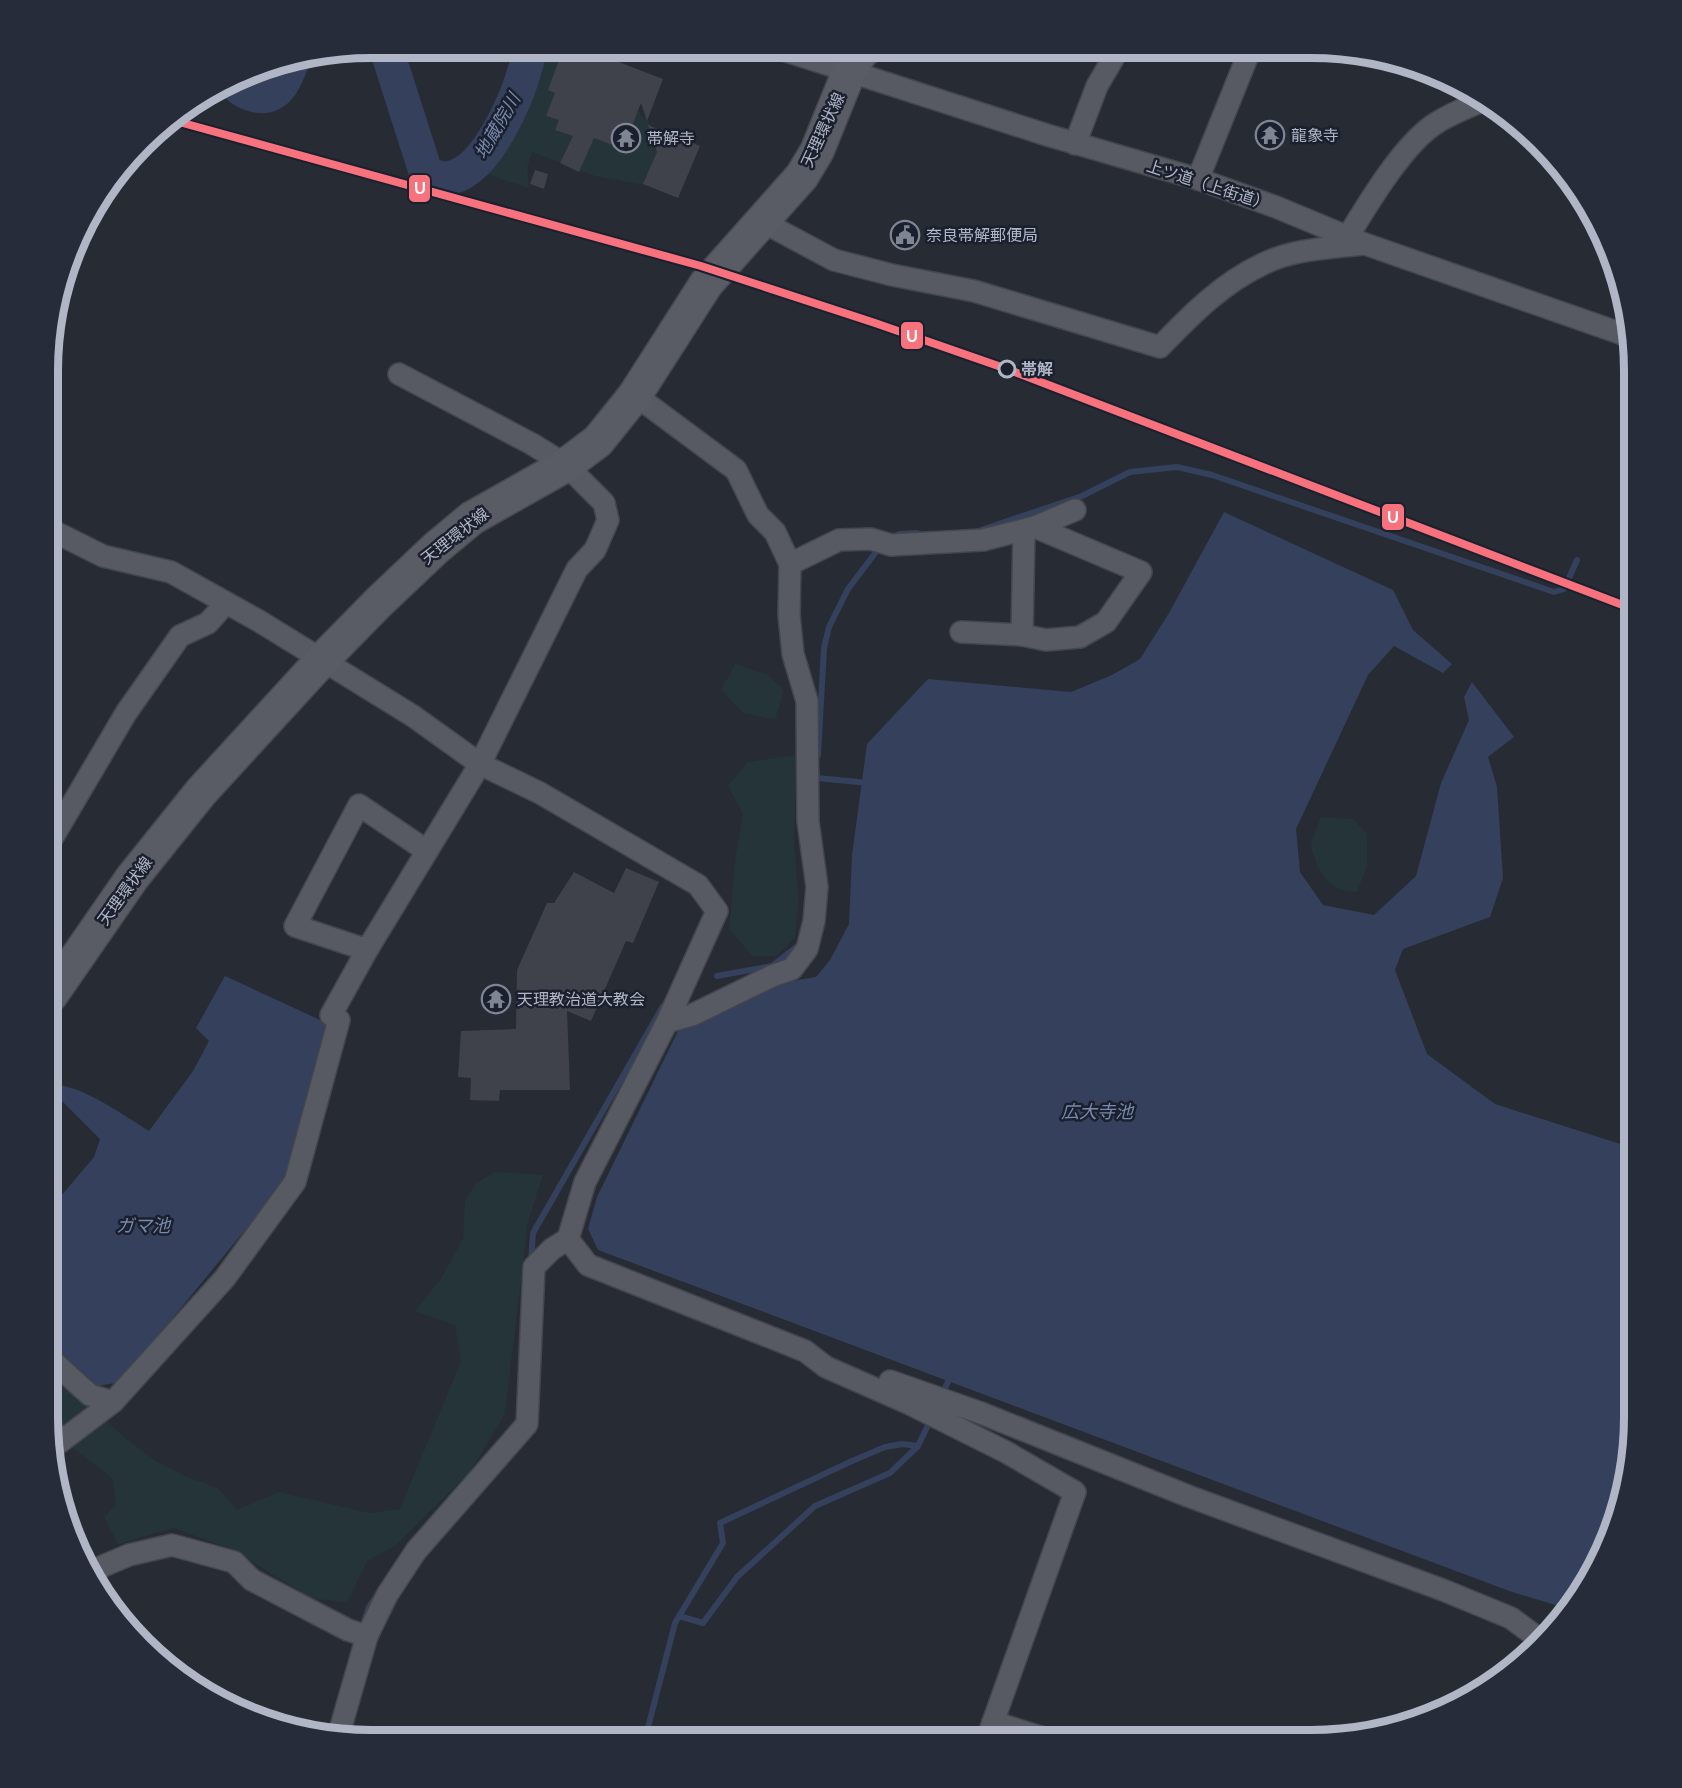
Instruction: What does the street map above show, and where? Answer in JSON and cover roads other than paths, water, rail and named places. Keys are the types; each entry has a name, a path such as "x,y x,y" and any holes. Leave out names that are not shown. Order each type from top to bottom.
{"main road":[{"name":"天理環状線","path":"58,985 132,878 201,792 322,660 379,602 436,548 472,518 566,465 598,441 635,395 706,284 802,176 817,151 857,60"}],"street":[{"path":"1075,144 1097,86 1113,58"},
{"path":"1198,179 1247,58"},
{"name":"上ツ道（上街道）","path":"857,60 1075,144 1198,179 1276,207 1356,241 1621,333"},
{"path":"763,222 834,260 892,275 974,291 1160,347 1194,312 1229,283 1264,263 1306,251 1356,241 1370,200 1415,140 1436,123 1474,105"},
{"path":"60,1443 113,1402 225,1278 296,1182 339,1020 331,1015 426,850 480,764 577,569 595,550 608,520 604,503 566,465 532,444 399,374"},
{"path":"635,395 736,470 758,515 775,532 790,564 789,615 793,654 807,700 808,821 817,887 814,921 807,949 792,969 772,976 692,1015 667,1022"},
{"path":"790,564 839,540 881,542 983,540 1029,529 1075,510"},
{"path":"961,632 1022,635 1046,640 1080,637 1106,622 1141,572 1029,529"},
{"path":"1022,635 1029,529"},
{"path":"58,534 103,556 171,572 226,603 413,716 480,764 540,793 698,885 717,911 667,1022 585,1182 568,1239 552,1249 534,1267 526,1425 416,1551 358,1634 340,1728"},
{"path":"58,829 126,713 180,636 208,623 226,603"},
{"path":"367,950 295,926 359,805 426,850"},
{"path":"568,1239 588,1265 805,1351 981,1413 1188,1496 1443,1590 1511,1618 1534,1635"},
{"path":"805,1351 826,1367 910,1404 1006,1452 1075,1492 990,1730"},
{"path":"58,1366 90,1395 113,1402"},
{"path":"98,1570 129,1555 172,1545 234,1562 252,1580 358,1634"}],"water":[{"name":"広大寺池","path":"1224,512 1393,590 1413,630 1452,664 1443,673 1394,646 1368,675 1296,829 1300,872 1323,905 1374,915 1416,876 1441,783 1469,720 1464,697 1472,682 1514,737 1488,757 1497,787 1503,878 1490,917 1403,949 1395,970 1427,1054 1495,1104 1624,1145 1624,1416 1621,1457 1613,1498 1600,1536 1582,1573 1560,1606 1512,1592 598,1250 588,1229 597,1197 678,1031 772,984 816,977 830,960 849,924 852,855 867,744 928,679 1071,692 1112,675 1140,659 1169,613"},
{"name":"ガマ池","path":"225,976 331,1025 287,1179 120,1382 98,1386 58,1350 58,1200 94,1157 100,1139 58,1097 58,1085 87,1094 149,1131 193,1071 209,1041 196,1028"}],"waterway":[{"name":"地蔵院川","path":"389,58 426,173 442,178 456,176 470,168 482,156 502,126 528,58"},
{"name":"地蔵院川","path":"240,88 257,96 269,95 281,85 289,69"},
{"path":"978,531 1082,496 1130,472 1177,467 1212,475 1554,592 1564,589 1577,560"},
{"path":"893,538 899,534 917,533"},
{"path":"818,755 824,648 829,627 848,589 883,546"},
{"path":"817,772 817,778 869,783"},
{"path":"717,976 772,966 798,946"},
{"path":"531,1262 533,1233 663,1006"},
{"path":"941,1396 951,1376"},
{"path":"679,1616 703,1623 737,1577 815,1506 890,1473 918,1446 931,1419"},
{"path":"647,1730 675,1623 723,1543 720,1523 885,1447 902,1444 918,1446"},
{"path":"365,1618 377,1595"}],"place":[{"name":"龍象寺","path":"1270,135"},
{"name":"帯解寺","path":"626,138"},
{"name":"奈良帯解郵便局","path":"905,235"},
{"name":"帯解","path":"1007,369"},
{"name":"天理教治道大教会","path":"496,999"}]}
